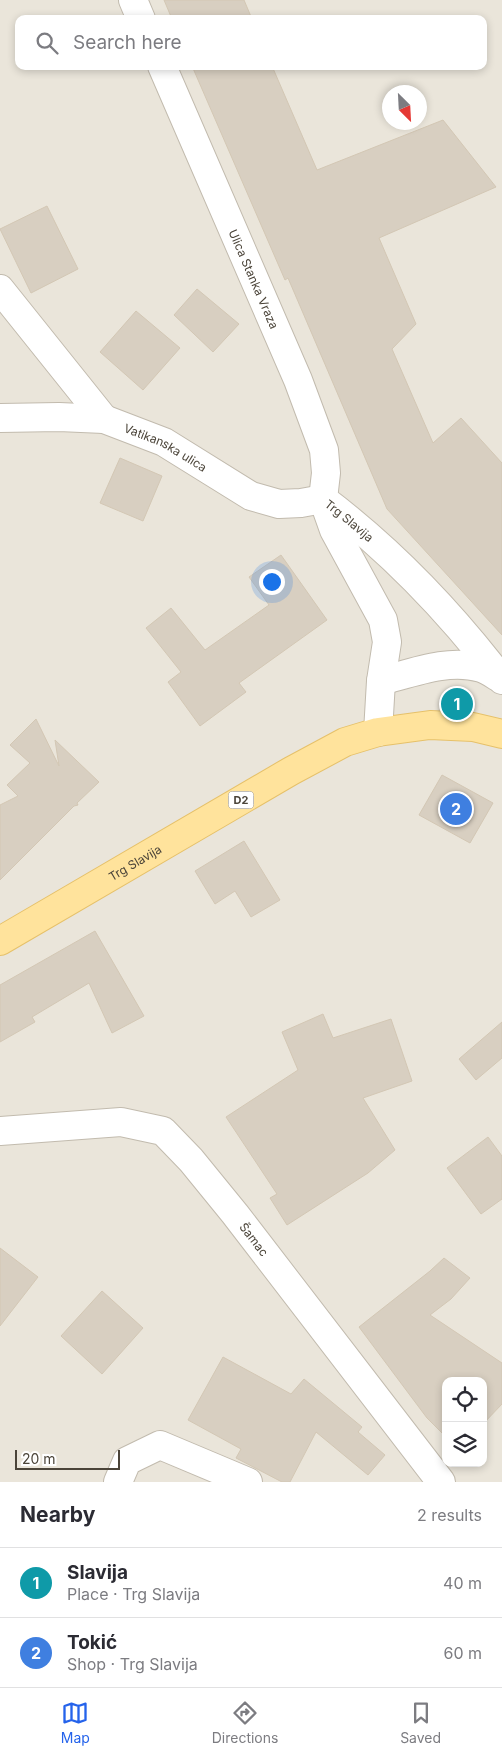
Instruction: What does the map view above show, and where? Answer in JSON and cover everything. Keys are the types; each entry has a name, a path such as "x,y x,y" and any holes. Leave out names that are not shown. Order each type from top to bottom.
{"main road":[{"name":"Trg Slavija","path":"0,941 291,771 345,742 378,732 430,725 473,727 502,734"}],"street":[{"path":"133,0 139,15"},
{"name":"Ulica Stanka Vraza","path":"164,70 298,380 318,432 324,450 326,473 324,499"},
{"path":"0,289 104,419"},
{"name":"Vatikanska ulica","path":"0,418 59,417 104,419 164,442 252,496 279,504 302,503 324,499"},
{"name":"Trg Slavija","path":"324,499 361,528 420,584 502,680"},
{"name":"Trg Slavija","path":"324,499 334,530 383,620 387,642 381,681 378,732"},
{"path":"381,681 435,666 461,665 483,668 502,680"},
{"name":"Šamac","path":"0,1131 121,1122 162,1131 191,1160 235,1214 442,1482"},
{"path":"118,1482 127,1461 160,1444 248,1482"}],"shaded area":[{"path":"0,0 502,0 502,1482 0,1482"}],"building":[{"path":"164,0 244,0 250,15 170,15"},
{"path":"194,70 274,70 317,170 418,130 427,130 427,126 443,120 496,187 379,238 416,324 392,349 433,443 461,418 502,463 502,635 387,509 288,278 285,280"},
{"path":"47,206 78,269 31,293 0,229"},
{"path":"197,289 239,324 213,352 174,315"},
{"path":"136,311 180,348 143,390 100,352"},
{"path":"120,458 162,476 143,521 100,503"},
{"path":"281,555 327,620 239,683 246,692 200,726 168,682 181,672 146,628 171,608 205,650 269,605 249,577"},
{"path":"36,719 59,766 55,740 99,782 77,803 78,805 74,806 0,880 0,805 18,796 7,785 30,763 10,745"},
{"path":"442,775 493,803 470,843 419,815"},
{"path":"244,841 280,900 251,917 235,891 215,904 195,871"},
{"path":"95,931 144,1016 112,1033 89,983 32,1017 35,1022 0,1042 0,985"},
{"path":"323,1014 333,1038 391,1019 412,1081 363,1098 395,1150 368,1173 287,1225 270,1198 277,1194 226,1117 298,1070 282,1032"},
{"path":"502,1022 502,1058 476,1080 459,1059"},
{"path":"488,1137 502,1156 502,1199 481,1214 447,1168"},
{"path":"0,1248 38,1277 0,1326"},
{"path":"444,1258 470,1278 451,1299 430,1315 502,1363 502,1404 487,1420 487,1377 442,1377 442,1433 427,1418 359,1327"},
{"path":"102,1291 143,1328 102,1374 61,1336"},
{"path":"223,1357 291,1394 304,1379 362,1427 358,1432 385,1455 368,1475 316,1432 290,1482 282,1482 236,1458 241,1449 188,1420"}],"place":[{"name":"Slavija","path":"457,704"},
{"name":"Tokić","path":"456,809"}]}
